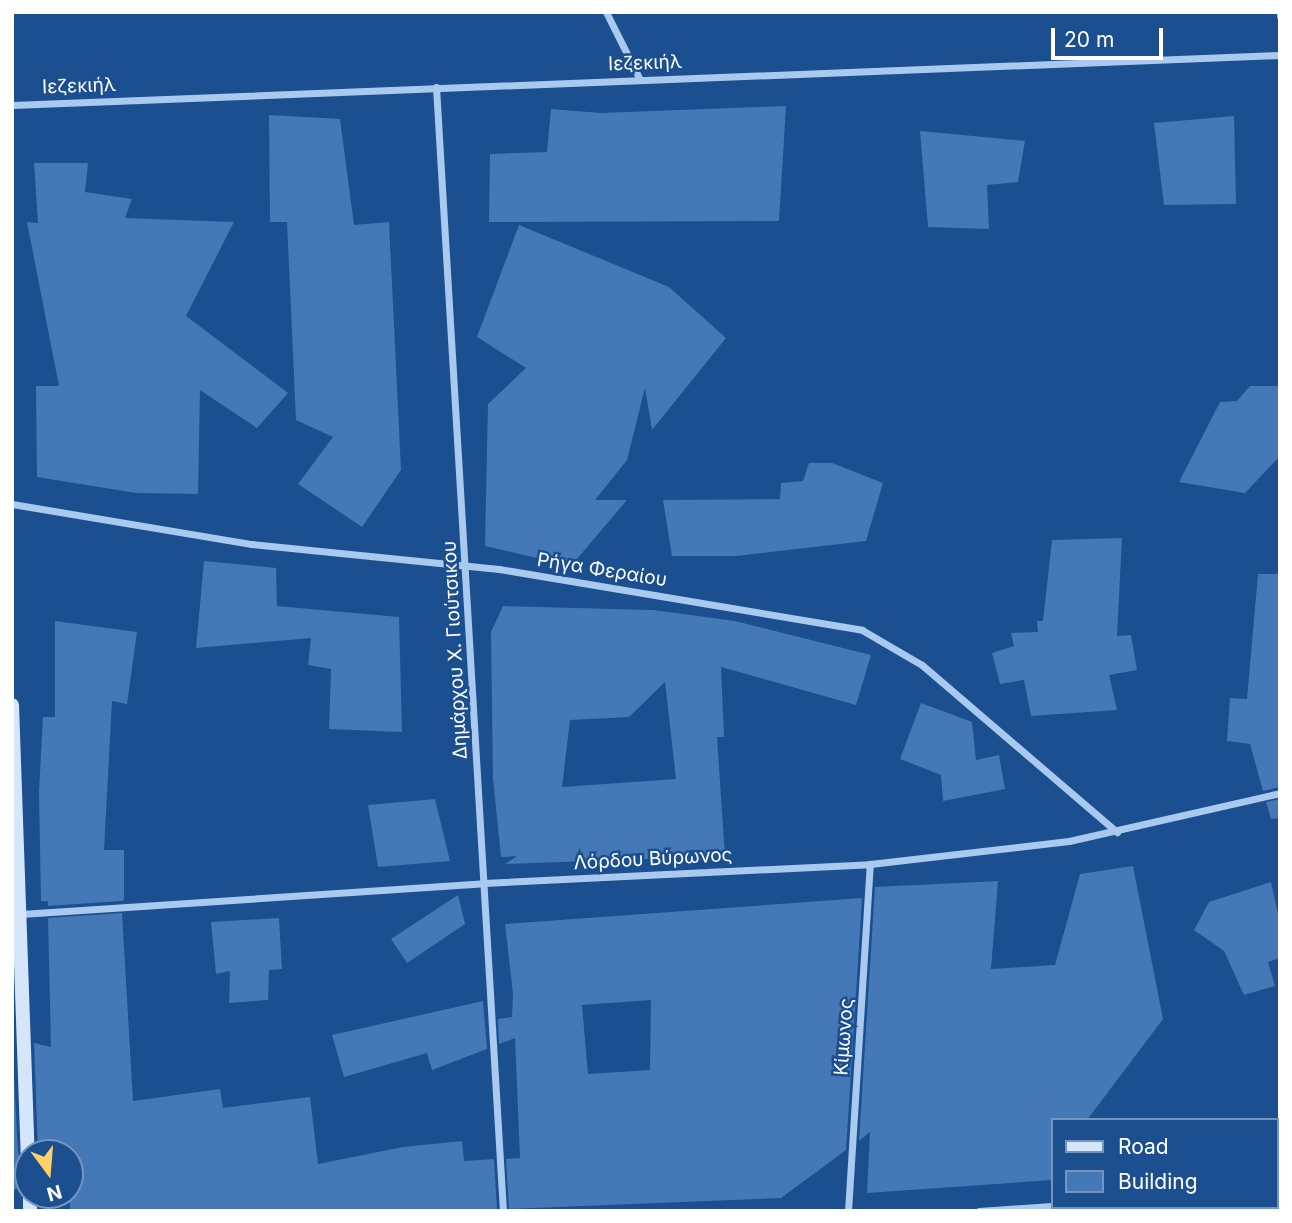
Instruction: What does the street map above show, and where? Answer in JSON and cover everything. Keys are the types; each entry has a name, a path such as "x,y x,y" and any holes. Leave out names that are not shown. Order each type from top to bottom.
{"main road":[{"path":"12,705 28,1139"}],"street":[{"path":"606,12 628,49 639,79"},
{"name":"Ιεζεκιήλ","path":"12,105 1280,55"},
{"name":"Δημάρχου Χ. Γιούτσικου","path":"436,87 503,1211"},
{"name":"Ρήγα Φεραίου","path":"12,504 252,544 466,565 862,630 922,665 1117,832"},
{"name":"Λόρδου Βύρωνος","path":"21,914 484,883 870,864 1117,832 1280,793"},
{"name":"Κίμωνος","path":"848,1211 870,864"},
{"path":"979,1211 1050,1206"}],"building":[{"path":"786,106 779,221 489,222 490,154 547,152 551,109 601,113"},
{"path":"269,115 340,119 354,225 389,222 401,470 362,527 298,484 333,437 296,420 287,222 270,222"},
{"path":"1234,116 1236,204 1164,205 1154,123"},
{"path":"920,131 1025,141 1018,182 987,185 989,229 928,227"},
{"path":"34,163 88,163 85,192 132,199 125,218 234,222 186,316 288,393 257,428 200,390 198,494 136,493 37,477 36,386 59,386 27,222 38,223"},
{"path":"519,225 669,287 726,338 652,430 645,388 627,460 595,500 627,500 571,566 485,546 488,404 526,368 477,337"},
{"path":"1250,386 1280,386 1280,456 1245,493 1179,482 1220,402 1237,401"},
{"path":"809,463 832,463 883,483 866,541 737,556 672,556 663,500 780,499 781,483 803,481"},
{"path":"1122,538 1117,636 1131,635 1137,670 1109,675 1117,710 1031,716 1024,680 1000,684 992,653 1014,646 1011,633 1038,632 1037,621 1043,621 1052,540"},
{"path":"204,561 276,568 277,606 399,617 402,732 329,729 331,669 308,665 311,638 196,648"},
{"path":"1258,574 1280,574 1280,787 1263,791 1250,744 1227,741 1230,698 1247,699"},
{"path":"503,606 653,610 735,621 871,655 856,705 721,667 724,737 717,737 725,856 505,864 517,856 501,857 493,779 491,632","holes":["665,682 676,779 562,787 570,720 629,717"]},
{"path":"55,621 137,632 127,704 112,701 104,850 124,850 124,900 121,901 48,906 48,901 41,901 39,792 43,717 55,717"},
{"path":"921,703 972,722 976,760 999,755 1005,789 943,801 941,775 900,759"},
{"path":"435,799 450,861 378,867 368,805"},
{"path":"1280,799 1280,818 1271,819 1266,802"},
{"path":"1133,866 1163,1019 1089,1118 1050,1118 1050,1180 867,1193 870,1132 859,1141 875,887 998,881 991,969 1055,965 1080,874"},
{"path":"1271,882 1280,923 1280,958 1268,962 1275,986 1244,995 1224,951 1194,930 1209,902"},
{"path":"458,895 465,924 407,963 391,939"},
{"path":"862,898 846,1150 781,1198 509,1209 506,1159 520,1158 515,1038 499,1044 498,1019 512,1017 513,994 505,924","holes":["651,1000 650,1070 588,1074 582,1005"]},
{"path":"122,913 133,1101 220,1089 223,1108 310,1097 318,1164 403,1147 462,1141 464,1161 494,1159 497,1209 70,1211 84,1209 84,1139 37,1139 34,1043 51,1047 48,918"},
{"path":"279,918 282,969 269,970 268,1000 229,1003 230,971 216,974 211,922"},
{"path":"483,1001 487,1049 432,1070 427,1053 344,1077 332,1035"},
{"path":"12,1039 17,1139 14,1139 12,1190"}]}
